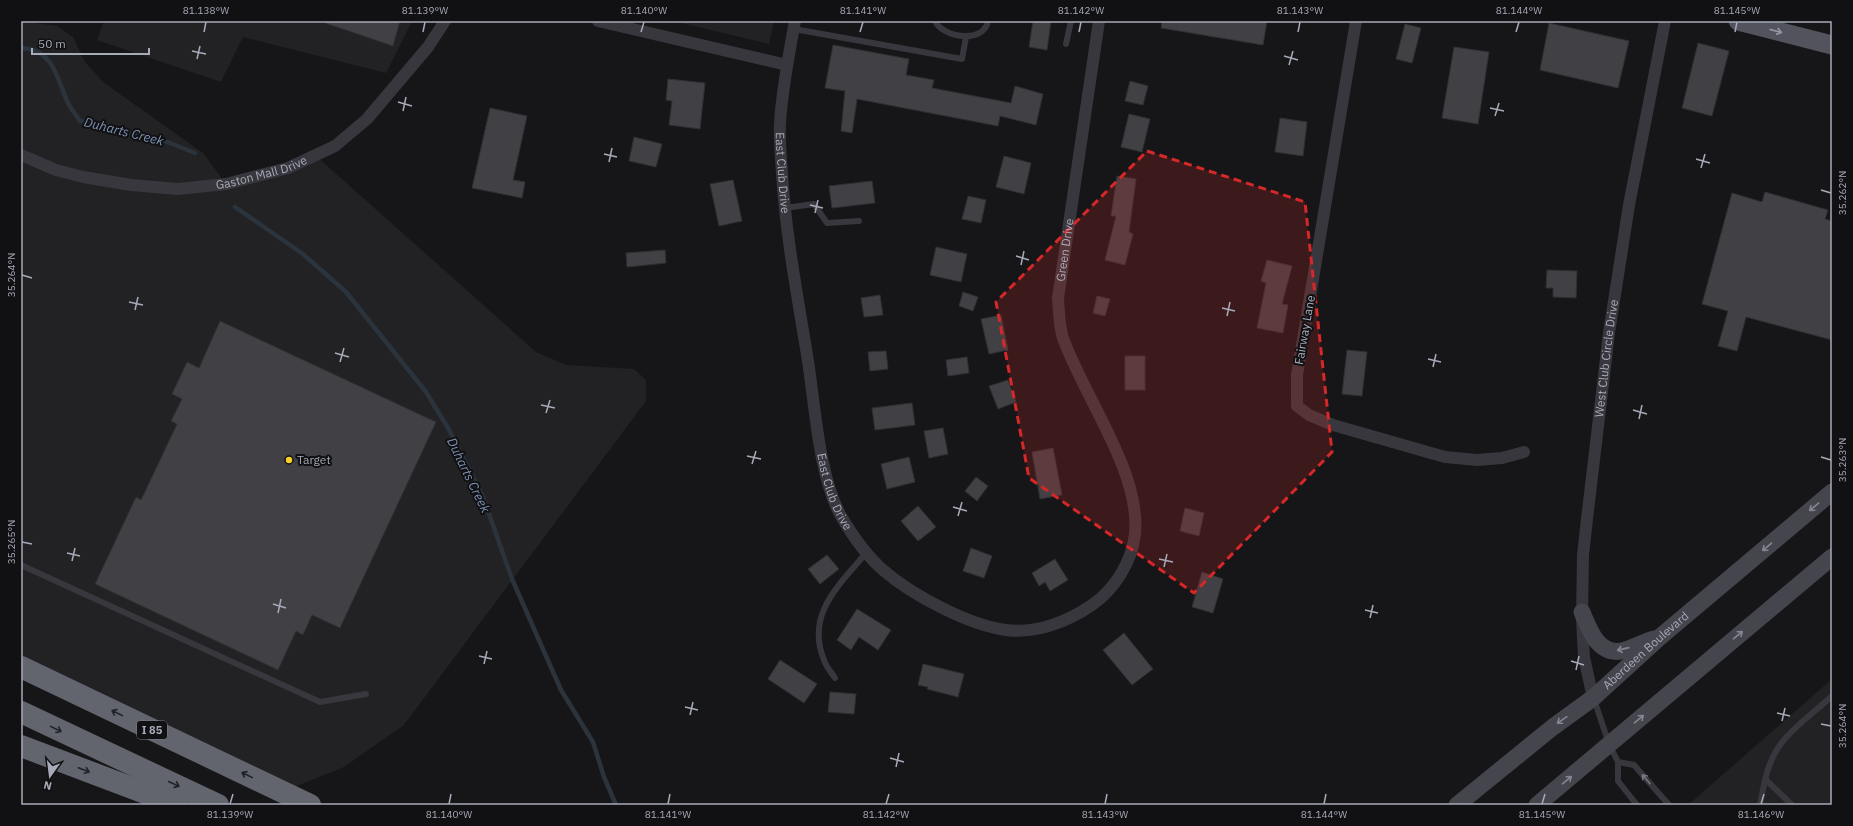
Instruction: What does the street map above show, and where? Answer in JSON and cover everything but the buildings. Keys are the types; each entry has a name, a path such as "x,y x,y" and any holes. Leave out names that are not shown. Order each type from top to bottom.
{"highway":[{"name":"I 85","path":"21,667 310,805"},
{"path":"21,712 218,805"},
{"path":"21,746 177,805"}],"main road":[{"path":"1738,21 1832,45"},
{"name":"Aberdeen Boulevard","path":"1457,805 1553,727 1594,698 1660,637 1832,492"},
{"path":"1537,805 1832,556"},
{"path":"1582,612 1594,639 1602,646 1613,650 1621,651 1660,637"}],"street":[{"name":"Gaston Mall Drive","path":"21,156 56,170 82,177 130,185 178,189 226,184 288,168 335,146 367,119 428,47 445,21"},
{"path":"598,21 787,65"},
{"name":"Green Drive","path":"1099,21 1058,298 1062,334 1067,348 1123,468"},
{"name":"Fairway Lane","path":"1356,21 1297,375 1298,406 1309,415 1333,425 1445,457 1477,460 1502,458 1524,452"},
{"name":"West Club Circle Drive","path":"1594,698 1584,656 1582,612 1583,555 1586,518 1609,333 1629,205 1665,21"},
{"name":"East Club Drive","path":"794,25 779,124 785,208 818,433 828,482 840,514 867,552 883,570 911,590 974,621 1007,630 1042,628 1075,616 1104,597 1125,569 1135,535 1133,500 1123,468"}],"lane":[{"path":"935,21 936,24 948,33 966,37 979,34 987,26 988,21"},
{"path":"1066,44 1071,21"},
{"path":"794,25 962,59 966,37"},
{"path":"785,208 814,204 827,223 859,221"},
{"path":"835,678 824,661 818,642 818,624 826,604 834,591 867,552"},
{"path":"21,565 320,702 366,694"},
{"path":"1760,805 1765,779 1772,759 1783,741 1832,696"},
{"path":"1594,698 1609,744 1618,762 1618,781 1637,805"},
{"path":"1618,762 1634,765 1669,805"},
{"path":"1765,779 1792,805"}],"highlighted area":[{"path":"1147,151 1305,202 1332,452 1194,593 1029,478 996,302"}],"shaded area":[{"path":"21,21 57,26 73,37 85,62 103,82 203,153 226,184 315,155 536,352 566,365 634,369 646,380 646,401 404,725 344,767 282,792 21,667"},
{"path":"104,21 412,21 386,73 243,37 221,82 97,40"},
{"path":"673,21 774,21 769,44"},
{"path":"1832,679 1832,805 1688,805"}],"waterway":[{"name":"Duharts Creek","path":"21,48 32,50 41,54 53,67 68,103 80,121 106,125 123,132 160,139 195,153"},
{"name":"Duharts Creek","path":"235,207 303,254 346,292 426,392 448,428 483,497 512,579 561,690 593,742 604,777 616,805"}],"place":[{"name":"Target","path":"289,460"}]}
